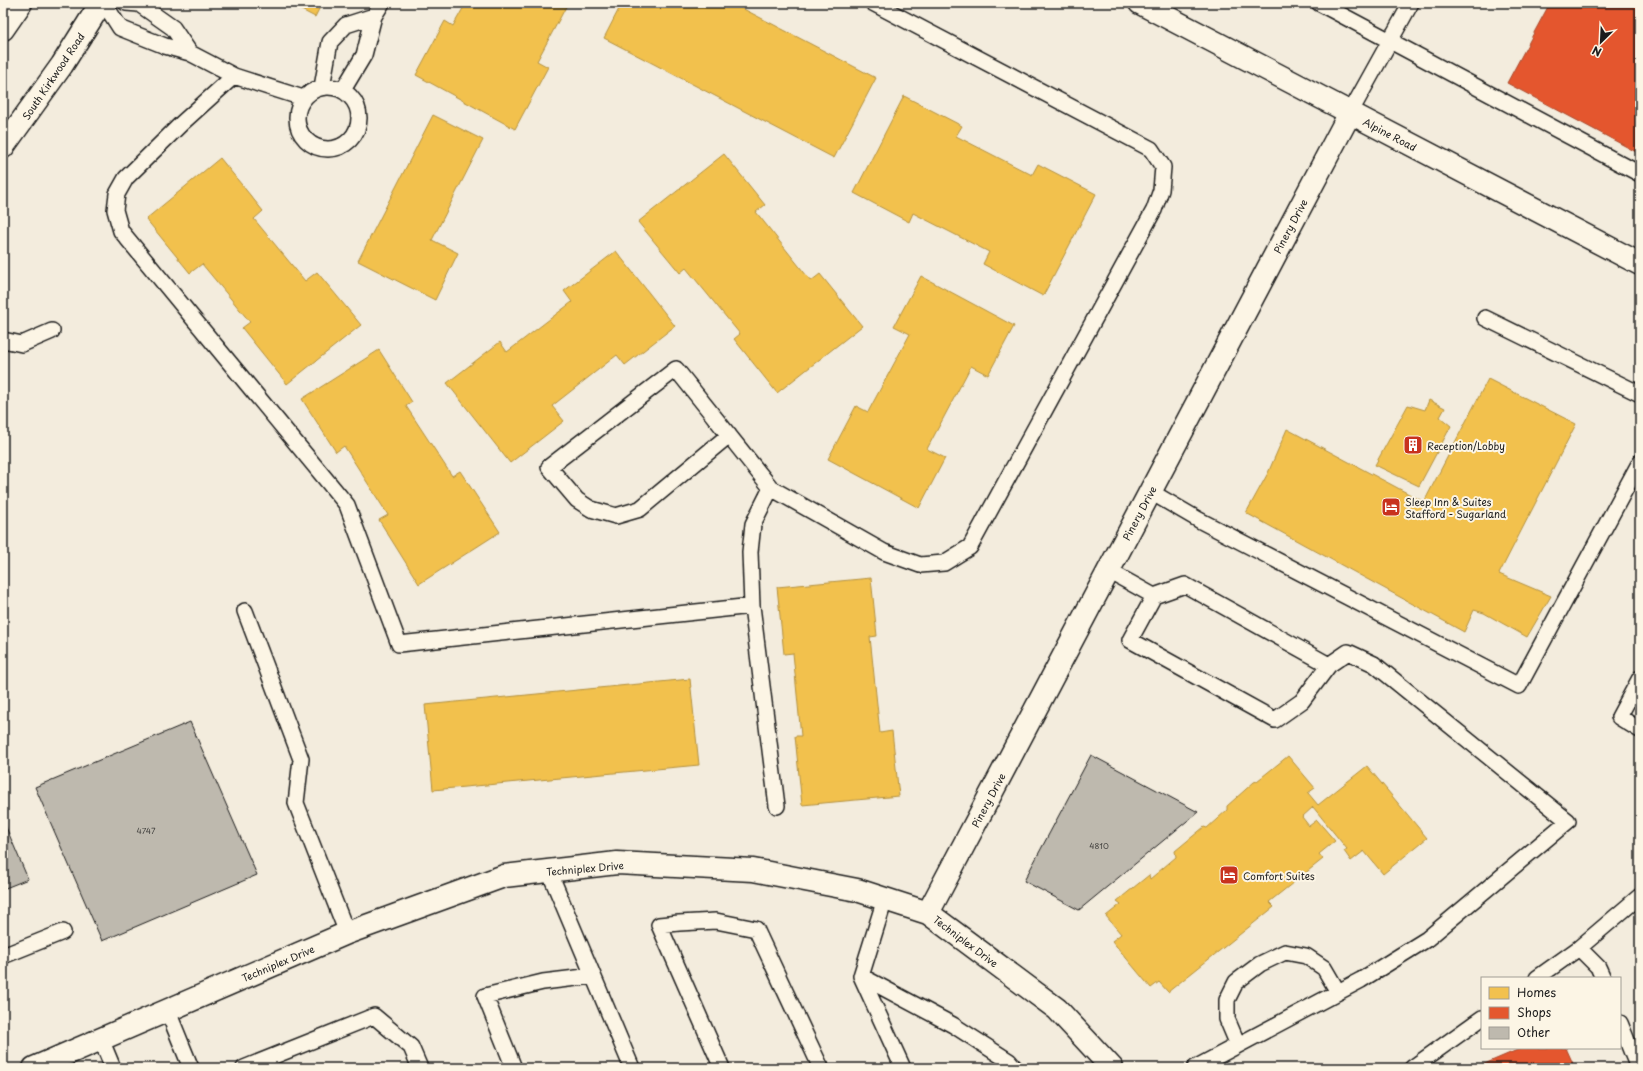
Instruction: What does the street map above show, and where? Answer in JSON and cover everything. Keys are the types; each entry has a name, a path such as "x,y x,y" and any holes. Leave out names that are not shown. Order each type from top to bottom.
{"street":[{"path":"3,30 21,3"},
{"name":"South Kirkwood Road","path":"3,147 62,65 103,3"},
{"name":"Alpine Road","path":"1140,3 1640,264"},
{"name":"Pinery Drive","path":"928,913 1350,113"},
{"name":"Techniplex Drive","path":"34,1068 167,1009 347,933 504,876 617,863 753,870 857,890 928,913 1057,1009 1112,1068"}],"lane":[{"path":"103,3 120,28 165,46 190,53 234,76 303,98"},
{"path":"126,3 139,4 173,28 190,53"},
{"path":"343,90 364,55 374,16 382,3"},
{"path":"729,435 640,509 616,516 591,509 577,500 549,467 676,369 772,488 884,552 920,565 944,563 970,547 1154,210 1161,190 1163,167 1151,149 873,3"},
{"path":"1319,3 1640,174"},
{"path":"1350,113 1411,3"},
{"path":"322,87 330,42 346,25 374,16"},
{"path":"234,76 182,123 126,178 117,194 115,210 121,231 347,505 399,644 752,606"},
{"path":"333,86 343,90 352,96 358,105 360,116 359,126 354,136 346,144 336,148 325,149 316,146 301,134 297,116 299,106 303,98 311,91 322,87 333,86"},
{"path":"1485,318 1640,394"},
{"path":"3,340 22,344 52,331"},
{"path":"1151,492 1199,520 1519,686 1640,462"},
{"path":"772,488 753,524 750,552 752,606 777,806"},
{"path":"1109,571 1154,596"},
{"path":"1195,1068 1361,980 1426,939 1568,821 1374,664 1348,652 1328,665 1302,701 1275,720 1130,640 1154,596 1185,585 1328,665"},
{"path":"245,611 301,759 296,803 347,933"},
{"path":"1640,678 1619,717 1640,730"},
{"path":"549,871 593,976 628,1068"},
{"path":"1538,977 1579,948 1640,896"},
{"path":"885,899 861,976 903,1068"},
{"path":"722,1068 659,925 716,921 756,929 821,1068"},
{"path":"3,956 63,932"},
{"path":"1579,948 1598,967 1603,977"},
{"path":"1238,1046 1227,1019 1227,1000 1236,982 1260,964 1286,952 1306,956 1324,968 1338,992"},
{"path":"514,1068 485,996 543,982 593,976"},
{"path":"861,976 953,1025 1009,1061 1015,1068"},
{"path":"167,1009 191,1068"},
{"path":"244,1068 374,1016 411,1047 420,1068"},
{"path":"1412,1068 1481,1019"},
{"path":"1621,1026 1638,1068"},
{"path":"101,1039 113,1068"}],"building: Homes":[{"path":"288,3 322,3 315,17"},
{"path":"466,3 568,3 537,61 548,67 515,129 416,75 445,21 453,26"},
{"path":"622,3 732,3 876,78 834,158 604,38"},
{"path":"904,96 962,126 956,136 1032,175 1038,164 1096,194 1043,296 983,264 989,252 913,213 909,222 854,193"},
{"path":"433,115 483,140 432,240 458,253 435,300 358,261"},
{"path":"724,154 765,205 756,212 811,281 820,274 862,326 777,393 734,339 740,334 686,268 680,273 638,222"},
{"path":"220,158 263,211 254,219 305,281 317,272 361,325 287,384 242,328 250,322 202,264 190,273 146,219"},
{"path":"616,251 675,326 625,365 617,355 552,406 564,421 510,463 447,383 500,342 507,352 572,302 564,291"},
{"path":"921,276 1014,326 988,375 971,366 927,449 945,458 919,508 828,459 856,406 868,412 910,334 894,326"},
{"path":"379,350 412,402 406,406 452,476 460,471 500,532 419,584 379,520 388,515 344,446 336,452 302,399"},
{"name":"Sleep Inn & Suites Stafford - Sugarland","path":"1488,379 1576,424 1499,574 1551,596 1527,637 1484,613 1474,610 1464,632 1246,513 1268,473 1287,429 1424,502"},
{"name":"Reception/Lobby","path":"1429,400 1445,408 1440,417 1451,426 1419,486 1375,465 1408,405 1425,410"},
{"path":"871,578 877,636 870,637 880,733 892,731 899,796 802,805 795,736 801,736 793,653 784,654 777,587"},
{"path":"690,679 699,765 433,790 425,705"},
{"name":"Comfort Suites","path":"1288,756 1315,788 1308,793 1318,805 1367,766 1427,838 1383,874 1364,851 1351,861 1344,851 1347,849 1313,807 1302,817 1309,826 1317,820 1335,841 1319,854 1323,859 1269,902 1274,907 1168,992 1159,982 1151,988 1112,941 1121,934 1106,916 1121,904 1117,901 1149,875 1150,879 1176,857 1175,851 1204,827 1207,828 1227,810 1227,806 1254,782"}],"building: Shops":[{"path":"1550,3 1640,3 1640,154 1507,83"},
{"path":"1520,1049 1566,1049 1575,1068 1475,1068"}],"building: Other":[{"path":"190,722 257,875 102,941 35,787"},
{"path":"1091,755 1198,812 1079,910 1024,881"},
{"path":"3,820 28,879 3,889"}],"place":[{"name":"Reception/Lobby","path":"1413,445"},
{"name":"Sleep Inn & Suites Stafford - Sugarland","path":"1391,507"},
{"name":"Comfort Suites","path":"1229,875"}]}
